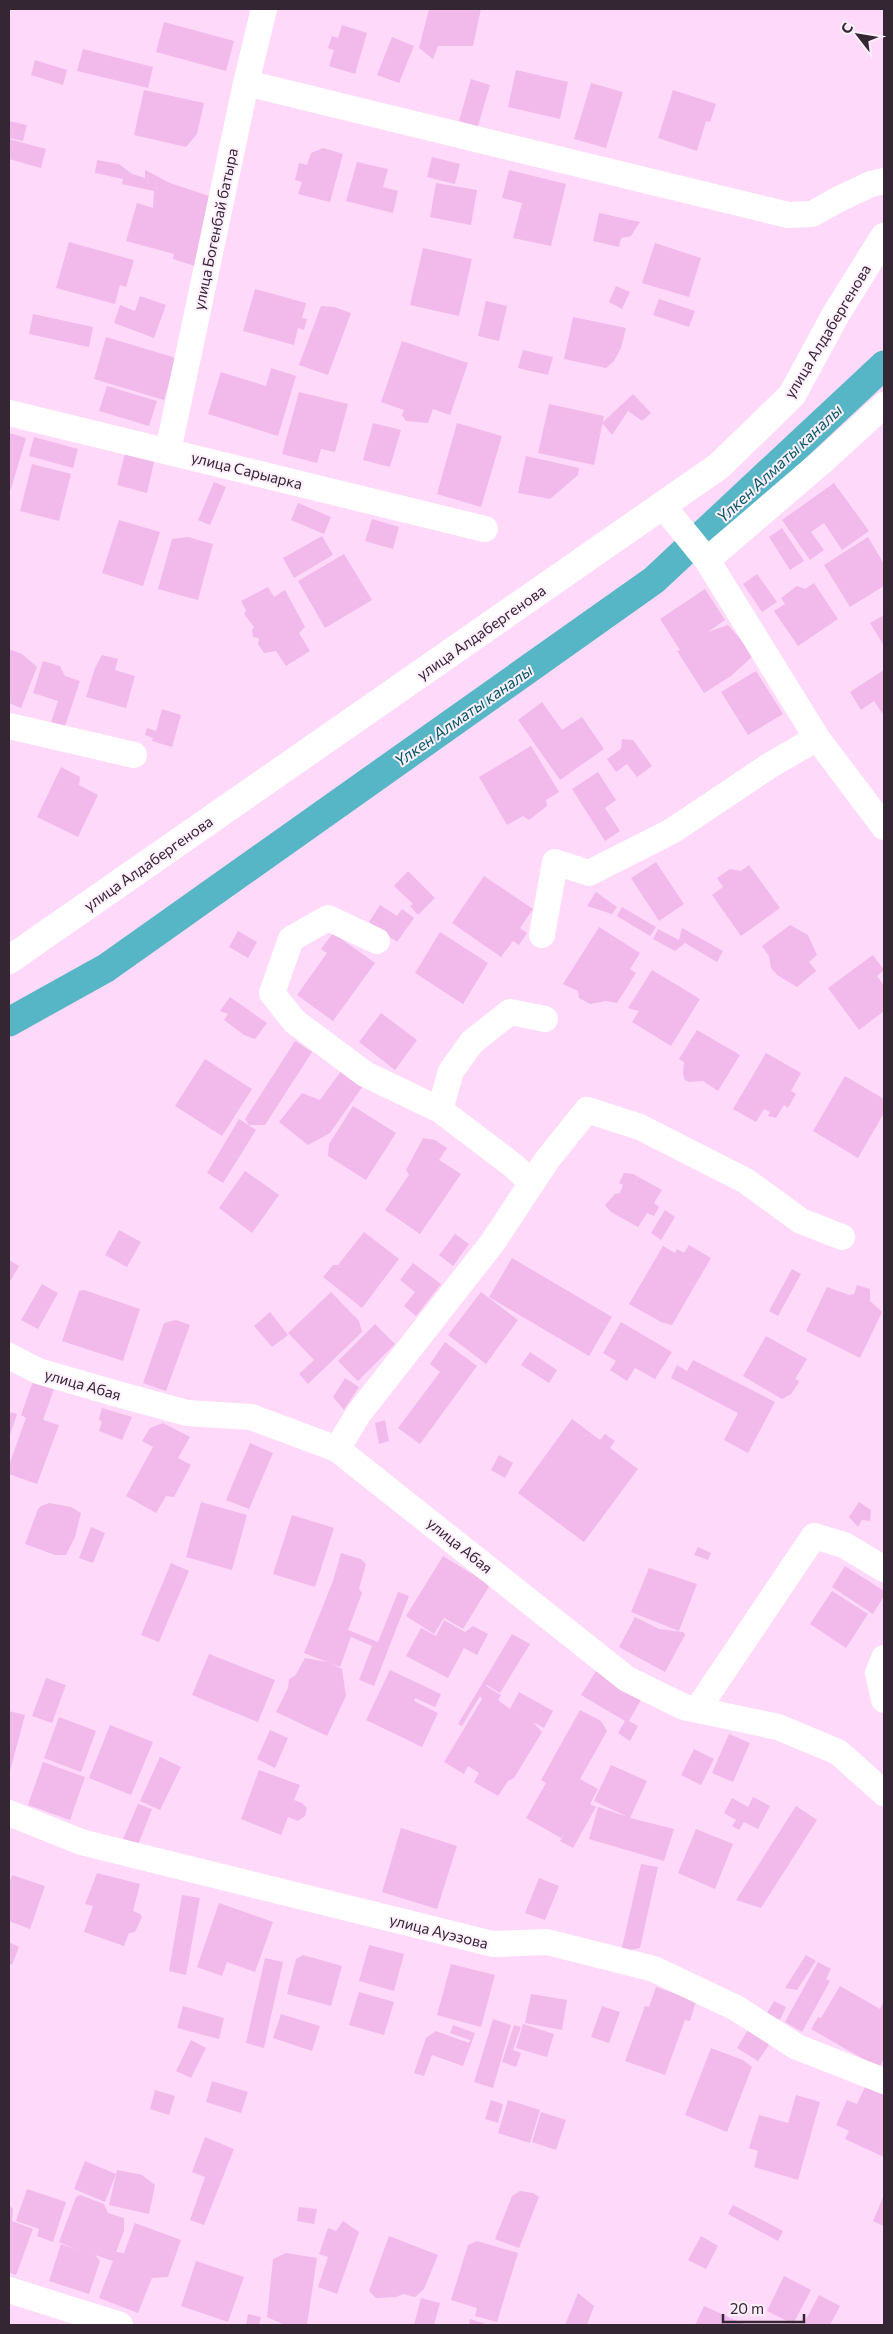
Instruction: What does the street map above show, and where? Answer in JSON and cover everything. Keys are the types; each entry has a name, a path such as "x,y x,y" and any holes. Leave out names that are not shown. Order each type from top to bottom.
{"main road":[{"name":"улица Алдабергенова","path":"9,960 720,466 792,394 836,314 884,237"}],"street":[{"name":"улица Богенбай батыра","path":"168,451 246,83 264,9"},
{"path":"246,83 788,215 812,214 871,184 884,181"},
{"path":"707,560 826,459 884,404"},
{"name":"улица Сарыарка","path":"9,413 485,529"},
{"path":"662,506 707,560 817,738 884,827"},
{"path":"9,726 134,755"},
{"path":"542,935 554,862 589,873 672,831 768,766 817,738"},
{"path":"377,941 328,918 291,939 272,993 294,1021 365,1074 440,1110 515,1167 532,1183"},
{"path":"440,1110 451,1071 472,1042 510,1012 545,1019"},
{"path":"337,1449 359,1413 493,1242 532,1183 587,1110 640,1127 746,1181 801,1221 842,1238"},
{"name":"улица Абая","path":"9,1356 38,1371 114,1394 187,1413 251,1417 337,1449 627,1679 684,1707 778,1727 838,1752 884,1793"},
{"path":"697,1710 814,1536 844,1545 884,1569"},
{"path":"884,1658 878,1673 884,1700"},
{"name":"улица Ауэзова","path":"9,1813 81,1842 493,1944 547,1942 654,1968 736,2008 797,2047 884,2081"},
{"path":"9,2290 120,2325"}],"building":[{"path":"429,9 481,9 473,46 438,46 433,59 419,48"},
{"path":"164,22 234,41 226,71 156,52"},
{"path":"342,25 367,33 355,74 329,66 334,50 328,48 332,36 338,38"},
{"path":"392,37 414,46 399,83 377,75"},
{"path":"83,49 153,67 148,88 77,71"},
{"path":"35,60 67,70 63,85 31,75"},
{"path":"516,70 568,82 560,119 508,107"},
{"path":"471,79 490,85 478,126 459,121"},
{"path":"591,83 623,92 606,148 574,139"},
{"path":"144,90 204,103 197,134 186,147 134,135"},
{"path":"673,90 716,104 710,122 706,121 697,151 658,138"},
{"path":"9,121 27,125 23,141 9,138"},
{"path":"9,139 46,149 41,168 9,159"},
{"path":"323,148 343,154 330,202 298,194 302,182 295,180 299,163 307,165 311,153"},
{"path":"432,157 460,164 455,184 427,177"},
{"path":"97,160 119,164 132,174 145,178 145,170 170,183 212,197 195,266 173,259 174,254 126,241 137,203 153,208 154,191 122,184 123,179 95,173"},
{"path":"357,162 388,169 383,187 398,191 393,213 346,201"},
{"path":"509,170 566,184 551,246 513,238 522,203 502,198"},
{"path":"436,183 477,190 471,225 430,217"},
{"path":"599,213 640,222 631,236 621,238 619,247 593,241"},
{"path":"69,242 134,260 126,287 120,285 115,304 56,288"},
{"path":"655,243 701,258 689,297 642,283"},
{"path":"423,248 472,259 459,316 410,305"},
{"path":"616,286 630,292 622,309 609,302"},
{"path":"255,289 306,303 302,318 307,319 304,330 298,328 294,345 243,331"},
{"path":"140,296 166,305 154,338 114,323 120,305 135,311"},
{"path":"659,299 695,311 689,327 653,315"},
{"path":"486,301 507,306 499,341 478,336"},
{"path":"321,306 334,307 351,313 328,375 299,365"},
{"path":"33,314 93,327 89,347 29,334"},
{"path":"573,317 626,328 621,348 614,361 606,368 564,359"},
{"path":"106,337 176,358 164,400 94,379"},
{"path":"402,341 468,363 450,415 433,409 428,423 406,421 402,415 404,410 381,402"},
{"path":"523,350 553,357 548,375 518,368"},
{"path":"271,368 296,376 278,436 208,414 221,372 266,386"},
{"path":"107,386 157,401 149,426 99,411"},
{"path":"299,392 348,404 335,452 321,449 317,463 282,454"},
{"path":"633,394 651,413 642,421 628,411 612,435 602,423"},
{"path":"549,404 604,416 594,465 538,453"},
{"path":"373,423 401,430 390,467 363,460"},
{"path":"457,423 502,436 481,507 437,494"},
{"path":"9,433 26,438 11,489 9,489"},
{"path":"34,437 78,449 73,468 29,456"},
{"path":"125,453 151,459 154,462 147,493 117,485"},
{"path":"526,456 579,468 578,475 550,499 518,493"},
{"path":"32,464 71,474 59,521 20,511"},
{"path":"214,482 226,487 210,525 198,520"},
{"path":"834,483 869,531 842,550 824,523 811,532 824,550 810,560 782,520"},
{"path":"298,503 331,517 324,534 291,520"},
{"path":"372,519 399,527 393,549 365,541"},
{"path":"119,520 160,532 143,586 102,573"},
{"path":"782,528 804,561 790,570 769,537"},
{"path":"322,536 333,555 294,578 283,558"},
{"path":"188,537 213,544 198,600 158,589 172,539"},
{"path":"868,537 884,564 884,586 850,607 824,565"},
{"path":"344,554 372,600 325,628 298,581"},
{"path":"757,574 777,602 762,612 743,584"},
{"path":"814,583 838,619 798,646 774,611 785,604 781,598 797,586 805,589"},
{"path":"268,587 274,597 285,590 305,627 299,633 310,651 286,666 276,651 264,653 258,644 259,638 253,637 252,630 254,627 244,614 246,610 241,601"},
{"path":"705,589 725,620 708,632 728,625 754,655 731,676 704,693 677,651 680,650 660,619"},
{"path":"884,615 884,646 870,623"},
{"path":"9,649 22,654 37,667 21,708 9,703"},
{"path":"102,655 118,659 115,670 135,676 126,708 86,697 95,668"},
{"path":"43,661 60,666 65,676 80,681 65,726 51,722 58,701 33,693"},
{"path":"884,670 884,712 882,713 874,701 861,710 850,692"},
{"path":"756,671 783,714 748,735 721,692"},
{"path":"542,702 562,730 582,717 604,749 560,780 518,720"},
{"path":"162,709 181,715 172,747 152,741 153,738 145,735 147,728 156,731"},
{"path":"622,739 633,740 652,766 637,777 627,764 616,772 607,759 621,749"},
{"path":"531,746 559,792 546,800 547,806 529,820 523,816 507,825 479,777"},
{"path":"61,767 80,777 79,785 98,795 78,837 37,817"},
{"path":"598,772 616,800 605,808 620,831 605,841 572,789"},
{"path":"656,862 684,904 659,921 631,878"},
{"path":"749,865 780,908 741,936 712,895 723,887 717,878 730,869 741,871"},
{"path":"408,871 435,898 418,915 410,906 413,904 394,886"},
{"path":"484,876 533,909 520,928 527,933 519,945 513,941 501,957 452,923"},
{"path":"596,892 617,907 612,914 587,906"},
{"path":"380,905 397,916 402,909 414,918 397,942 369,922"},
{"path":"622,907 656,927 650,936 617,916"},
{"path":"790,925 808,935 817,955 809,962 816,971 797,987 777,975 771,968 769,956 762,946"},
{"path":"599,927 640,953 630,969 636,973 617,1003 606,1001 590,1004 579,998 578,991 563,984"},
{"path":"682,928 723,951 717,962 685,943 675,951 653,939 658,929 679,940"},
{"path":"238,931 257,942 248,958 229,947"},
{"path":"440,932 488,963 463,1004 415,973"},
{"path":"333,933 375,963 333,1021 297,995 327,953 321,949"},
{"path":"873,955 884,970 877,976 884,986 884,1011 859,1030 828,988"},
{"path":"652,970 700,999 671,1046 632,1022 639,1011 628,1008"},
{"path":"230,997 267,1023 255,1039 244,1035 224,1020 228,1014 220,1011"},
{"path":"381,1013 417,1040 395,1070 359,1042"},
{"path":"697,1030 740,1055 718,1091 703,1081 689,1082 685,1080 683,1074 684,1062 679,1059"},
{"path":"295,1041 312,1052 265,1125 249,1125 245,1119"},
{"path":"766,1053 801,1073 791,1091 796,1094 788,1108 784,1105 776,1118 768,1116 770,1112 764,1109 756,1122 733,1109"},
{"path":"205,1059 252,1089 222,1136 175,1106"},
{"path":"341,1071 363,1086 330,1133 308,1145 279,1122 302,1093 320,1100"},
{"path":"845,1076 884,1099 884,1113 858,1158 813,1131"},
{"path":"353,1106 396,1133 366,1180 328,1156 329,1144"},
{"path":"239,1119 256,1130 223,1183 207,1173"},
{"path":"423,1138 435,1140 447,1148 439,1160 461,1174 420,1234 385,1210 409,1175 406,1170"},
{"path":"245,1171 279,1195 252,1233 219,1208"},
{"path":"624,1173 633,1174 662,1190 654,1203 659,1207 654,1216 647,1213 638,1227 611,1212 605,1205 615,1194 620,1193 623,1185 619,1183"},
{"path":"665,1210 675,1217 661,1240 651,1233"},
{"path":"119,1230 141,1242 127,1267 105,1255"},
{"path":"364,1232 399,1259 362,1308 323,1277 333,1265 338,1265"},
{"path":"455,1234 469,1244 453,1266 439,1255"},
{"path":"689,1245 711,1258 672,1325 661,1322 629,1304 663,1246 675,1253 677,1249 684,1253"},
{"path":"512,1258 612,1317 589,1356 489,1297"},
{"path":"9,1260 19,1266 9,1283"},
{"path":"413,1263 441,1284 416,1316 404,1306 415,1292 400,1280"},
{"path":"792,1269 801,1274 778,1316 769,1311"},
{"path":"42,1284 58,1293 38,1329 21,1320"},
{"path":"857,1285 870,1289 870,1301 882,1312 860,1358 806,1331 827,1287 849,1295 854,1294"},
{"path":"84,1290 140,1309 123,1361 62,1341 79,1291"},
{"path":"331,1292 359,1321 362,1332 308,1384 299,1374 314,1360 288,1333"},
{"path":"481,1292 518,1320 486,1364 448,1335"},
{"path":"270,1312 288,1335 272,1347 254,1326"},
{"path":"176,1320 190,1325 166,1391 143,1383 164,1323"},
{"path":"621,1322 672,1352 655,1379 635,1368 627,1381 610,1370 616,1361 603,1353"},
{"path":"375,1324 395,1344 358,1381 338,1361"},
{"path":"766,1336 807,1359 795,1379 799,1381 798,1384 791,1394 782,1399 743,1376"},
{"path":"445,1342 477,1366 420,1444 398,1428 440,1372 430,1364"},
{"path":"530,1352 557,1370 549,1383 521,1365"},
{"path":"693,1360 775,1402 748,1453 724,1440 738,1413 671,1378 677,1365 687,1371"},
{"path":"345,1378 359,1387 344,1410 333,1397"},
{"path":"33,1381 54,1389 43,1420 59,1425 37,1484 9,1474 9,1465 26,1418 21,1415"},
{"path":"102,1408 132,1417 122,1440 99,1431 102,1422 99,1419"},
{"path":"9,1412 17,1414 9,1438"},
{"path":"572,1419 600,1440 605,1434 615,1441 610,1448 638,1469 584,1542 518,1493"},
{"path":"385,1420 389,1441 379,1444 375,1423"},
{"path":"163,1423 190,1437 178,1458 191,1465 174,1497 166,1496 156,1513 126,1496 153,1447 142,1441 150,1428"},
{"path":"250,1443 273,1453 249,1509 226,1500"},
{"path":"499,1455 513,1463 505,1478 491,1470"},
{"path":"201,1502 247,1515 232,1570 186,1557"},
{"path":"859,1502 871,1510 870,1521 862,1520 858,1527 849,1517"},
{"path":"49,1503 71,1507 81,1513 75,1537 66,1555 55,1555 25,1544 38,1509"},
{"path":"292,1515 334,1528 315,1587 273,1574"},
{"path":"91,1527 105,1533 93,1563 79,1558"},
{"path":"698,1547 711,1553 708,1560 694,1555"},
{"path":"341,1553 361,1559 366,1564 359,1589 362,1593 348,1630 378,1642 398,1592 409,1596 374,1686 359,1680 372,1646 351,1637 340,1667 329,1663 342,1669 346,1696 327,1736 276,1712 288,1688 289,1679 295,1676 305,1658 327,1662 304,1653 333,1581"},
{"path":"443,1556 490,1585 463,1629 444,1618 434,1634 406,1616"},
{"path":"171,1563 189,1571 159,1642 141,1635"},
{"path":"845,1566 884,1591 884,1596 873,1614 832,1587"},
{"path":"649,1568 697,1584 679,1631 631,1612"},
{"path":"832,1591 868,1614 846,1648 810,1624"},
{"path":"635,1617 659,1629 683,1632 685,1635 665,1672 619,1647"},
{"path":"444,1620 465,1632 473,1626 488,1634 477,1655 464,1648 448,1678 406,1656 421,1628 436,1636"},
{"path":"512,1634 530,1644 500,1693 486,1686 501,1695 498,1700 510,1709 519,1692 553,1711 544,1728 533,1722 542,1732 514,1778 508,1781 498,1796 474,1782 479,1773 468,1766 464,1774 444,1762 482,1699 480,1696 462,1726 458,1724"},
{"path":"209,1654 275,1680 258,1722 192,1695"},
{"path":"390,1670 441,1694 435,1707 415,1698 414,1701 438,1713 422,1747 366,1720"},
{"path":"596,1671 642,1698 629,1721 638,1726 630,1741 618,1733 625,1721 581,1695"},
{"path":"46,1678 66,1685 52,1723 32,1716"},
{"path":"580,1710 601,1721 607,1731 580,1779 598,1789 590,1804 596,1807 573,1848 560,1841 565,1833 561,1838 526,1818 546,1783 541,1780"},
{"path":"9,1711 25,1715 9,1775"},
{"path":"59,1717 96,1731 81,1772 44,1758"},
{"path":"110,1725 153,1742 131,1795 89,1778"},
{"path":"270,1730 288,1738 275,1768 257,1759"},
{"path":"729,1734 750,1743 733,1782 712,1773"},
{"path":"694,1749 714,1759 701,1785 681,1775"},
{"path":"160,1757 181,1767 160,1810 140,1801"},
{"path":"43,1762 85,1777 70,1820 28,1805"},
{"path":"611,1765 647,1781 630,1818 674,1829 664,1861 589,1839 598,1807 628,1817 594,1801"},
{"path":"259,1770 300,1785 294,1800 302,1803 307,1808 305,1816 298,1821 288,1817 281,1835 241,1819"},
{"path":"753,1797 770,1806 758,1829 744,1822 739,1830 732,1826 736,1820 724,1813 732,1798 748,1807"},
{"path":"138,1804 152,1809 138,1845 123,1839"},
{"path":"796,1806 817,1820 761,1908 736,1900"},
{"path":"401,1828 457,1846 437,1909 382,1892"},
{"path":"696,1829 733,1844 715,1889 678,1873"},
{"path":"641,1864 658,1867 640,1948 621,1952"},
{"path":"97,1873 140,1884 133,1911 142,1917 135,1932 129,1933 124,1946 84,1932 93,1906 85,1904"},
{"path":"12,1875 45,1886 30,1929 9,1921 9,1884"},
{"path":"539,1878 559,1886 545,1920 525,1913"},
{"path":"182,1895 200,1898 186,1975 169,1971"},
{"path":"219,1903 273,1922 255,1972 227,1962 222,1976 197,1967"},
{"path":"9,1942 19,1947 12,1965 9,1963"},
{"path":"369,1945 404,1954 394,1991 359,1981"},
{"path":"303,1955 342,1966 331,2006 287,1994 296,1959"},
{"path":"806,1955 816,1961 797,1990 785,1988"},
{"path":"265,1958 283,1962 264,2048 246,2043"},
{"path":"818,1962 831,1969 826,1979 830,1981 802,2032 785,2022"},
{"path":"451,1964 495,1975 481,2027 437,2015"},
{"path":"840,1986 880,2009 884,2000 884,2058 879,2068 811,2029 818,2017 821,2018"},
{"path":"656,1987 696,2001 690,2021 685,2020 665,2075 625,2061 645,2006 649,2007"},
{"path":"359,1992 394,2002 384,2035 349,2025"},
{"path":"531,1994 567,2000 562,2030 525,2023"},
{"path":"774,2001 786,2007 780,2020 767,2013"},
{"path":"183,2006 224,2018 219,2039 177,2028"},
{"path":"602,2006 620,2012 609,2043 591,2037"},
{"path":"281,2014 320,2026 312,2051 273,2038"},
{"path":"493,2019 511,2025 493,2088 474,2082"},
{"path":"523,2024 554,2034 547,2057 516,2048"},
{"path":"453,2025 475,2033 463,2066 432,2055 424,2076 414,2073 426,2038 436,2031 469,2043 470,2040 450,2033"},
{"path":"514,2025 521,2027 513,2050 521,2053 516,2067 502,2062"},
{"path":"749,2028 771,2042 758,2061 737,2048"},
{"path":"191,2040 206,2048 191,2078 176,2071"},
{"path":"711,2048 743,2060 752,2067 727,2132 685,2115"},
{"path":"212,2081 248,2092 241,2113 206,2102"},
{"path":"865,2087 884,2095 884,2157 845,2139 849,2131 836,2125 847,2100 857,2104"},
{"path":"155,2090 175,2096 169,2115 150,2109"},
{"path":"796,2095 820,2102 798,2180 754,2167 758,2151 749,2148 759,2115 788,2123"},
{"path":"491,2100 503,2104 498,2123 485,2119"},
{"path":"508,2100 540,2110 530,2143 498,2133"},
{"path":"541,2112 566,2120 556,2150 532,2142"},
{"path":"205,2137 234,2149 204,2225 190,2220 205,2177 192,2172"},
{"path":"85,2161 116,2174 105,2202 74,2189"},
{"path":"117,2170 142,2175 155,2185 149,2214 109,2205"},
{"path":"27,2189 66,2202 53,2242 37,2236 39,2229 16,2221"},
{"path":"520,2191 533,2193 539,2197 519,2248 495,2239 512,2196"},
{"path":"80,2195 104,2204 108,2213 124,2218 124,2231 116,2252 124,2253 135,2223 181,2240 168,2277 152,2278 138,2313 99,2298 113,2261 95,2255 100,2261 89,2294 49,2281 61,2244 78,2250 59,2242 76,2197"},
{"path":"884,2195 884,2226 873,2221"},
{"path":"9,2205 13,2209 12,2221 33,2229 16,2275 9,2272"},
{"path":"733,2205 783,2231 778,2241 728,2214"},
{"path":"299,2207 317,2209 314,2224 297,2221"},
{"path":"343,2221 359,2232 337,2294 318,2287 328,2257 319,2254 328,2228 336,2231"},
{"path":"389,2236 438,2255 424,2289 415,2297 403,2294 396,2297 376,2298 369,2291"},
{"path":"701,2236 718,2246 706,2269 688,2260"},
{"path":"477,2241 518,2253 497,2322 475,2316 477,2308 451,2300 468,2245"},
{"path":"286,2253 317,2258 307,2325 285,2325 267,2317 273,2259"},
{"path":"196,2261 244,2277 228,2322 181,2306"},
{"path":"784,2276 811,2290 793,2324 767,2311"},
{"path":"578,2293 594,2306 587,2325 565,2325"},
{"path":"819,2295 840,2306 830,2325 803,2325"},
{"path":"421,2298 440,2303 434,2325 414,2325"},
{"path":"704,2306 746,2325 695,2325"},
{"path":"248,2314 261,2317 259,2325 246,2325"},
{"path":"470,2319 489,2325 469,2325"}],"waterway":[{"name":"Үлкен Алматы каналы","path":"9,1022 106,968 654,580 884,365"}]}
